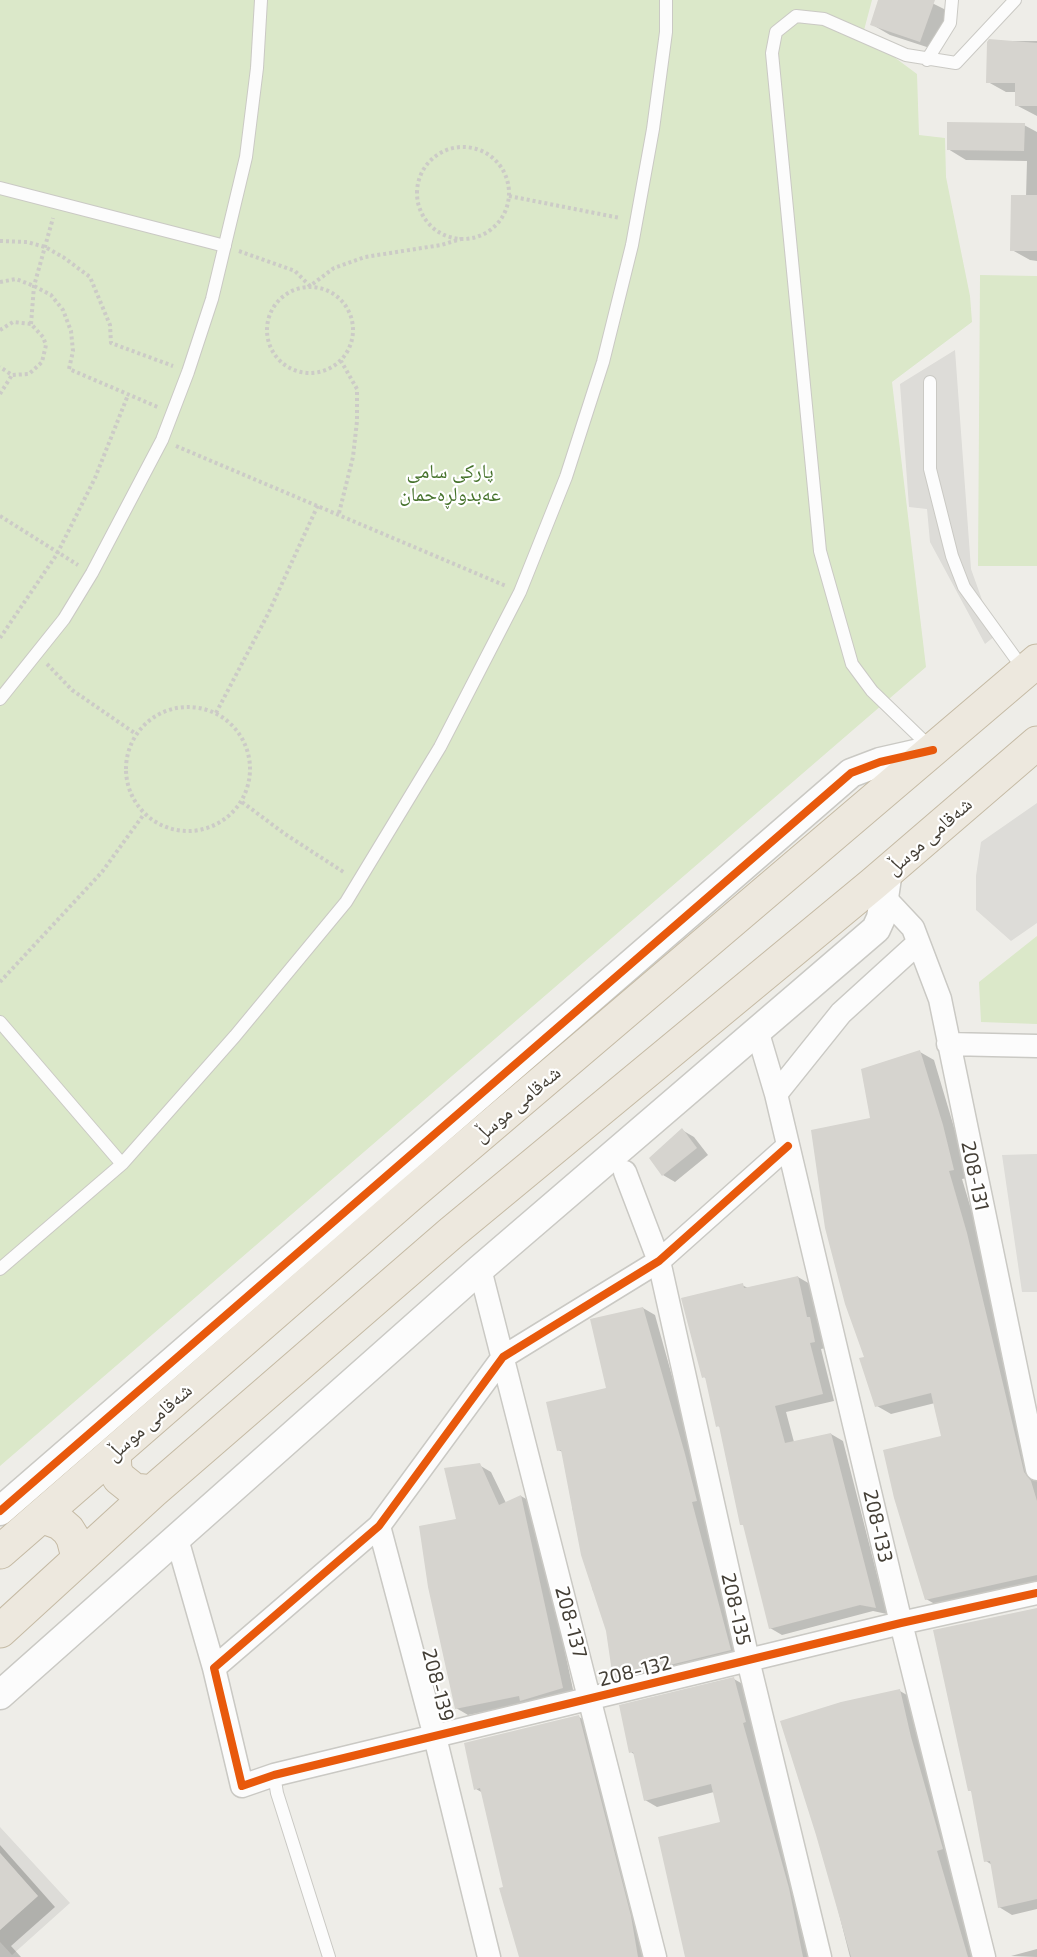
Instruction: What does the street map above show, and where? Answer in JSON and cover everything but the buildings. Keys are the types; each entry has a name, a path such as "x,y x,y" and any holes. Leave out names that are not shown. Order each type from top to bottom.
{"highway":[{"name":"شەقامی موسڵ","path":"0,1552 411,1194 1031,666"},
{"name":"شەقامی موسڵ","path":"0,1631 78,1557 451,1233 886,884 1037,743"},
{"path":"114,1452 115,1470 119,1478 134,1490 152,1492"},
{"path":"41,1515 60,1523 68,1530 73,1538 78,1557"}],"street":[{"path":"0,1511 851,773 880,762 933,750"},
{"path":"0,1695 480,1269 876,929 886,884"},
{"name":"208-131","path":"886,884 896,907 913,928 940,999 1037,1469"},
{"path":"776,1094 842,1013 918,943"},
{"name":"208-133","path":"757,1030 776,1094 901,1623 984,1957"},
{"path":"948,1044 1037,1047"},
{"path":"177,1539 214,1668 379,1526 502,1357 659,1261 788,1146"},
{"name":"208-135","path":"625,1172 659,1261 748,1660 820,1957"},
{"name":"208-137","path":"480,1269 655,1957"},
{"name":"208-139","path":"379,1526 435,1737 489,1957"},
{"name":"208-132","path":"214,1668 242,1786 274,1775 901,1623 1037,1593"}],"lane":[{"path":"0,699 64,619 92,573 162,440 188,372 212,299 246,157 257,68 261,0"},
{"path":"0,1269 122,1164 235,1036 346,902 440,747 520,592 566,477 603,362 636,223 655,118 666,32 666,0"},
{"path":"927,60 950,23 952,0"},
{"path":"933,750 872,691 852,664 820,551 772,53 776,32 796,16 824,19 906,55 956,63 1015,0"},
{"path":"0,188 225,246"},
{"path":"930,382 930,469 952,556 964,587 1031,666"},
{"path":"0,1022 122,1164"},
{"path":"274,1775 277,1793 328,1957"}],"path":[{"path":"310,286 334,268 365,257 476,237 499,222 506,210 509,196 508,180 501,166 483,152 460,146 445,150 432,158 422,171 417,185 417,201 423,216 433,228 446,236 461,239"},
{"path":"509,196 636,223"},
{"path":"31,324 34,286 56,202"},
{"path":"0,241 27,242 45,247 90,277 110,325 111,342 188,372"},
{"path":"225,246 295,271 310,286"},
{"path":"0,282 16,279 34,286 51,295 63,310 71,331 73,351 69,369 171,413"},
{"path":"310,286 324,289 337,296 347,307 352,320 353,335 349,349 341,361 330,369 316,373 302,373 283,363 269,347 267,326 274,306 284,295 310,286"},
{"path":"0,330 13,322 31,324 43,337 46,345 42,362 29,374 12,375 0,367"},
{"path":"339,513 353,457 357,421 357,389 341,361"},
{"path":"0,394 12,375"},
{"path":"0,638 57,554 95,478 128,395"},
{"path":"162,440 339,513 520,592"},
{"path":"216,713 268,614 318,505"},
{"path":"0,516 57,554 92,573"},
{"path":"36,654 72,690 136,734"},
{"path":"190,707 216,713 233,725 245,742 251,762 250,783 242,802 230,816 214,826 196,831 177,831 159,825 144,814 132,796 126,776 127,754 136,734 148,721 163,711 190,707"},
{"path":"242,802 285,834 358,882"},
{"path":"0,982 102,872 144,814"}],"green space":[{"name":"پارکی سامی عەبدولڕەحمان","path":"0,0 872,0 863,34 917,74 919,135 945,138 946,177 970,296 972,322 892,382 926,667 0,1466"},
{"path":"980,275 1037,276 1037,566 978,566"},
{"path":"1037,936 1037,1024 981,1022 979,982"}],"shaded area":[{"path":"955,350 971,569 995,636 985,644 930,542 927,509 909,507 900,384"},
{"path":"1037,803 1037,923 1011,941 976,910 976,876 981,842"},
{"path":"1037,1154 1037,1292 1022,1292 1002,1155"},
{"path":"0,1827 70,1903 12,1955 0,1942 0,1930 38,1896 0,1853"}],"cycle path":[{"path":"0,1511 851,773 880,762 933,750"},
{"path":"788,1146 659,1261 503,1357 379,1526 214,1668 242,1786 274,1775 901,1623 1037,1593"}]}
